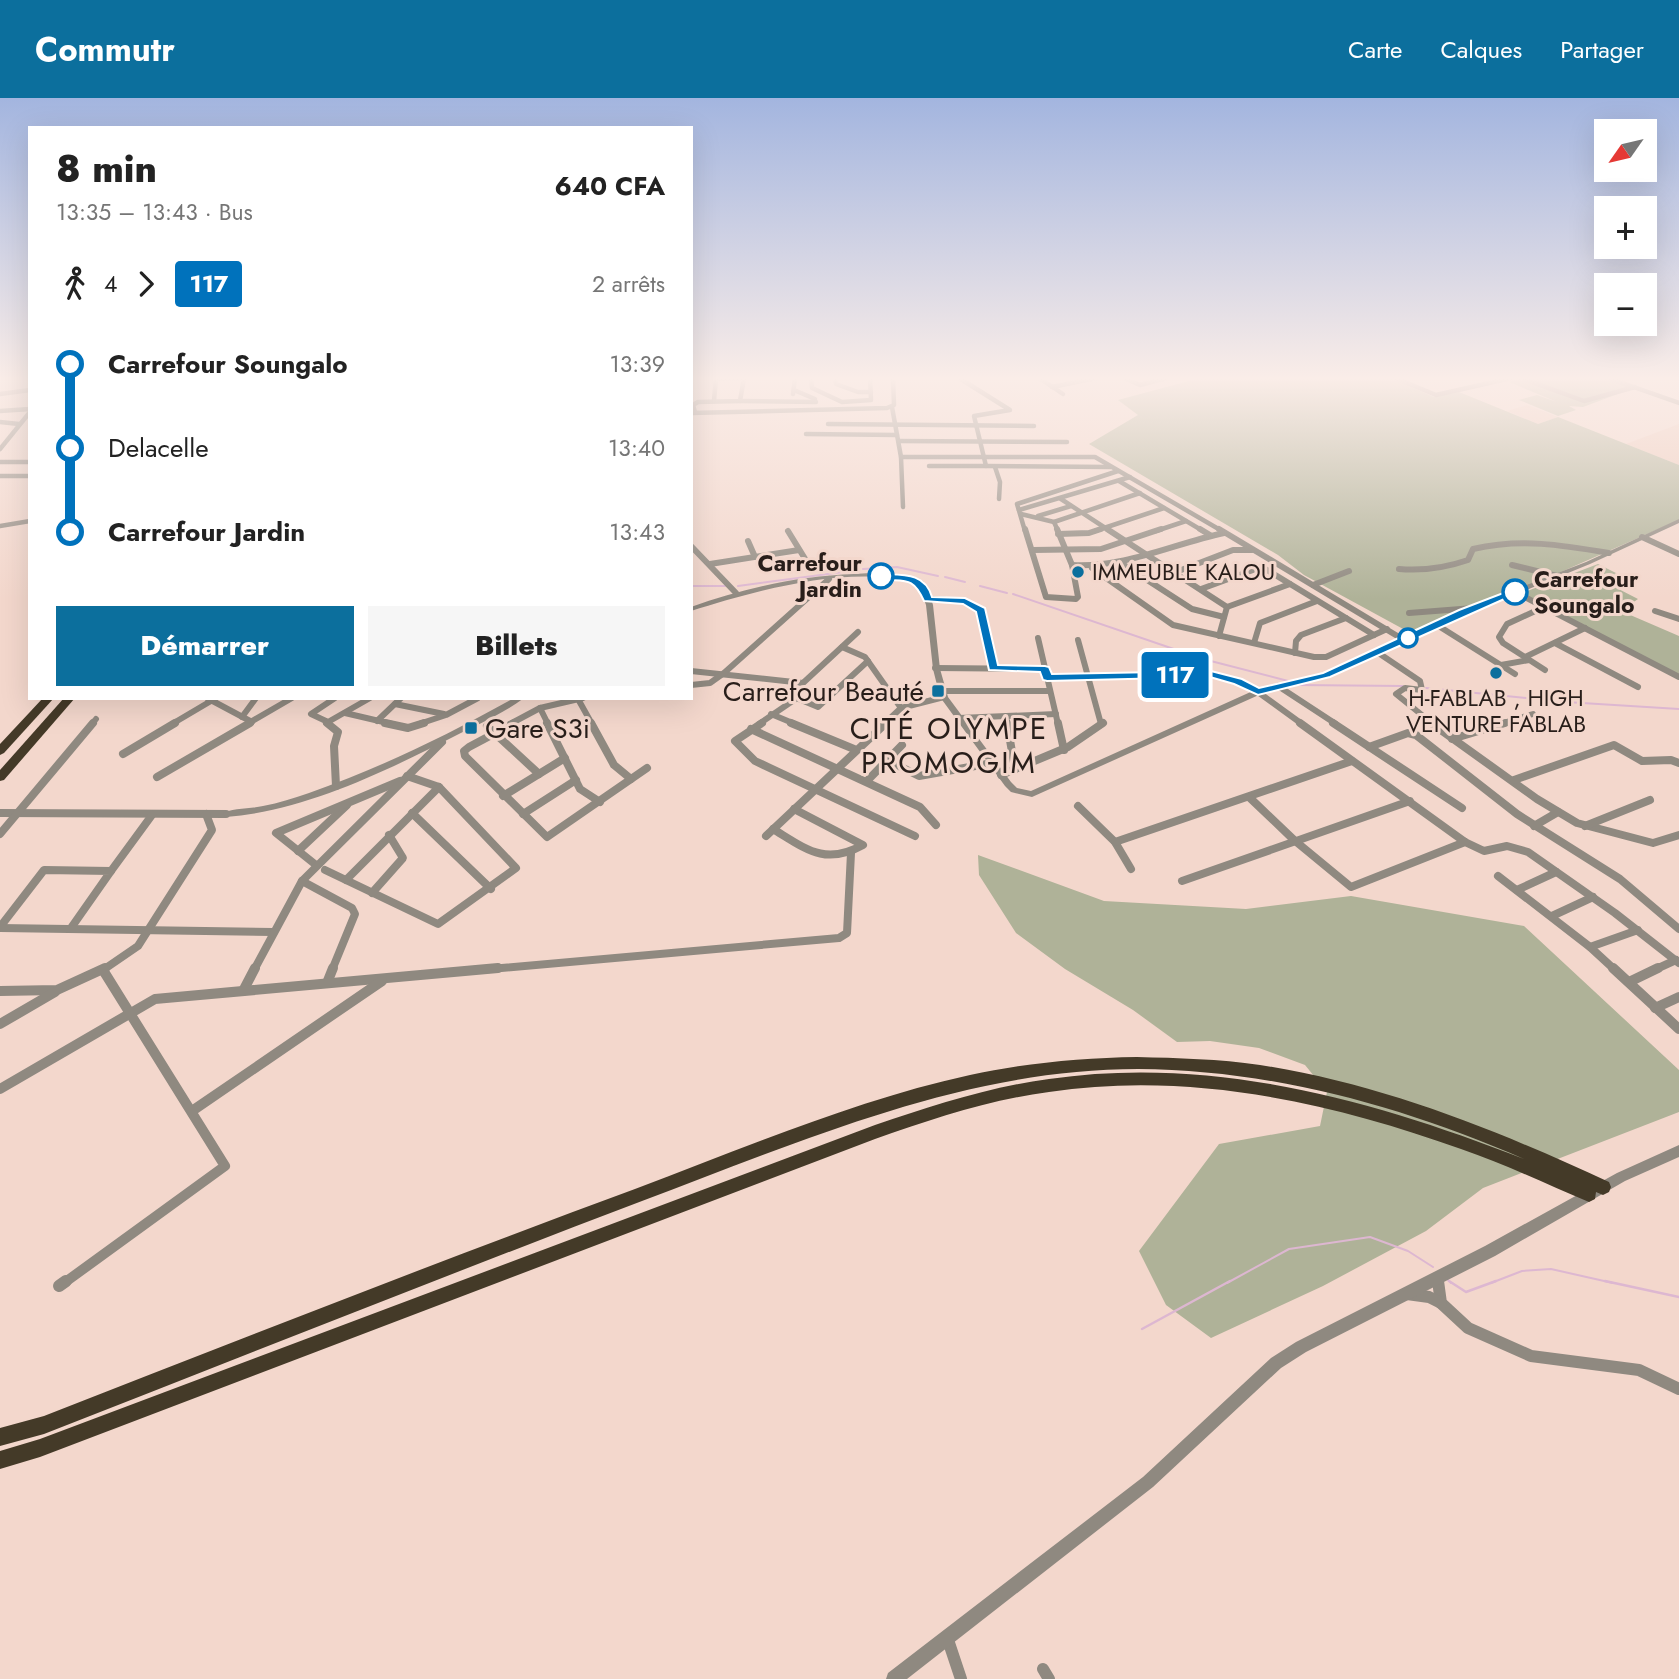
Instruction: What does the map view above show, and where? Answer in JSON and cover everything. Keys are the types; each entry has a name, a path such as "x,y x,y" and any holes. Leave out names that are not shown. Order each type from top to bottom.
{"highway":[{"path":"0,751 47,700"},
{"path":"0,777 68,700"},
{"path":"0,1437 44,1425 496,1247 839,1121 919,1094 1001,1076 1070,1067 1138,1063 1245,1069 1324,1083 1394,1100 1469,1127 1536,1154 1596,1190"},
{"path":"0,1460 40,1448 875,1132 926,1114 996,1095 1088,1081 1142,1079 1238,1083 1311,1096 1395,1117 1596,1190"}],"street":[{"path":"900,452 903,507"},
{"path":"981,452 986,466"},
{"path":"901,457 1091,457 1276,562 1404,640"},
{"path":"0,462 28,462"},
{"path":"929,466 1111,467"},
{"path":"995,467 1000,482 999,499"},
{"path":"1054,522 1072,565 1078,597 1072,599 1046,597 1033,550 1016,506 1019,502 1118,471"},
{"path":"0,476 28,476"},
{"path":"1020,512 1130,477"},
{"path":"1119,481 1210,535"},
{"path":"1020,512 1054,522 1140,493"},
{"path":"1061,499 1227,607"},
{"path":"1038,516 1071,506"},
{"path":"1058,534 1085,533 1164,508"},
{"path":"0,526 28,521"},
{"path":"1033,550 1101,549 1186,521"},
{"path":"693,608 736,593 829,579 862,576 914,579 924,587 928,599 935,668 942,694 1014,790 1027,794 1039,793 1258,692 1320,678 1474,608 1556,576 1679,521"},
{"path":"788,531 807,562"},
{"path":"1072,565 1092,568 1124,565 1210,535 1224,533"},
{"path":"1642,537 1679,554"},
{"path":"748,541 755,557"},
{"path":"1399,569 1422,571 1449,566 1468,560 1473,549 1490,545 1547,542 1609,553"},
{"path":"693,548 736,593"},
{"path":"1176,572 1237,549 1255,550"},
{"path":"710,564 799,550"},
{"path":"1201,589 1276,562"},
{"path":"1124,565 1192,609 1224,617"},
{"path":"1512,565 1556,576"},
{"path":"1262,567 1374,635"},
{"path":"1092,568 1173,625 1314,657 1326,657 1387,629"},
{"path":"1312,585 1349,571"},
{"path":"693,685 710,683 724,673 829,579"},
{"path":"1227,607 1290,584"},
{"path":"1515,592 1679,677"},
{"path":"928,599 965,601 981,611 993,668"},
{"path":"1254,643 1260,623 1317,601"},
{"path":"1219,636 1227,607"},
{"path":"1544,607 1507,624 1499,634 1503,643 1545,670"},
{"path":"1409,612 1474,608"},
{"path":"1655,611 1679,619"},
{"path":"1295,653 1296,640 1301,635 1346,618"},
{"path":"1437,625 1515,674"},
{"path":"1501,665 1527,658 1585,628"},
{"path":"693,671 803,683 858,632"},
{"path":"1038,638 1064,750"},
{"path":"1002,775 1064,750 1083,740 1103,723 1078,640"},
{"path":"1555,643 1638,687"},
{"path":"842,647 865,657 901,708"},
{"path":"1377,652 1420,681 1421,690 1405,688 1396,695 1452,739 1558,812 1585,826 1653,843 1679,835"},
{"path":"782,692 818,707 868,661"},
{"path":"935,668 1045,669"},
{"path":"1047,678 1211,674 1238,681 1258,692 1465,842 1484,851 1517,847 1593,897 1678,961 1629,982"},
{"path":"1278,686 1462,808"},
{"path":"794,809 863,845 852,853 822,858 769,832 854,749 901,708 942,694 1050,691"},
{"path":"797,698 735,741 755,761 915,836"},
{"path":"123,754 210,700"},
{"path":"214,700 252,722"},
{"path":"243,717 255,700"},
{"path":"156,777 289,700"},
{"path":"332,700 311,713 338,732 334,746 336,786"},
{"path":"327,723 367,700"},
{"path":"345,713 408,728 446,715 472,700"},
{"path":"0,813 152,815 265,811 336,786 442,742 516,700"},
{"path":"576,700 540,708 494,733 464,751 468,760 547,837 647,768"},
{"path":"581,700 614,765 631,779"},
{"path":"377,721 398,701 446,715"},
{"path":"540,708 580,789 600,802"},
{"path":"771,714 854,749"},
{"path":"959,718 1056,714"},
{"path":"1452,739 1533,714"},
{"path":"1006,716 1015,769"},
{"path":"0,834 96,719"},
{"path":"487,726 538,774"},
{"path":"751,729 920,807 936,825"},
{"path":"1369,747 1408,733 1416,735 1534,826 1620,879 1679,929"},
{"path":"243,991 302,881 320,867 442,742"},
{"path":"1514,780 1614,745 1647,762 1671,760 1679,763"},
{"path":"867,781 902,746"},
{"path":"503,796 565,758"},
{"path":"887,760 919,776 992,763"},
{"path":"1115,842 1352,761"},
{"path":"405,778 439,787 516,868 491,889 438,924 320,867 276,833 405,778"},
{"path":"523,814 576,780"},
{"path":"346,880 439,787"},
{"path":"1249,797 1294,841 1351,887 1465,842"},
{"path":"1585,826 1650,800"},
{"path":"298,851 351,801"},
{"path":"1182,881 1410,801"},
{"path":"1078,806 1115,842 1131,869"},
{"path":"1534,826 1558,812"},
{"path":"412,813 491,889"},
{"path":"0,1024 57,990 103,970 138,946 212,830 206,814"},
{"path":"72,928 152,815"},
{"path":"372,893 403,858 389,835"},
{"path":"0,1089 155,999 599,957 839,938 847,933 849,921 852,853"},
{"path":"0,928 44,870 111,871"},
{"path":"1517,890 1556,872"},
{"path":"1498,876 1591,947 1679,1030"},
{"path":"302,881 352,908 355,914 327,983"},
{"path":"1552,916 1593,897"},
{"path":"0,928 273,932"},
{"path":"1591,947 1638,930"},
{"path":"59,1286 225,1166 127,1014 103,970"},
{"path":"192,1111 385,979"},
{"path":"0,992 57,990"},
{"path":"1655,1008 1679,997"},
{"path":"894,1679 1017,1580 1092,1528 1148,1482 1276,1363 1301,1347 1407,1294 1596,1190 1679,1151"},
{"path":"1438,1277 1441,1303"},
{"path":"1407,1294 1429,1297 1441,1303 1468,1328 1516,1352 1624,1367 1657,1377 1679,1389"},
{"path":"947,1637 961,1679"}],"shaded area":[{"path":"1646,452 1679,452 1679,465"}],"green space":[{"path":"1102,452 1646,452 1679,465 1679,520 1416,636 1304,575 1278,555"},
{"path":"1598,564 1618,574 1605,582 1638,599 1621,611 1679,636 1679,676 1522,593"},
{"path":"978,855 1104,901 1246,909 1351,896 1524,926 1679,1070 1679,1112 1483,1188 1426,1231 1323,1286 1211,1338 1166,1305 1139,1251 1219,1144 1320,1126 1327,1092 1305,1065 1259,1048 1210,1041 1177,1042 1133,1010 1065,969 1016,933 979,875"}],"waterway":[{"path":"863,569 897,567 938,576"},
{"path":"738,586 858,570"},
{"path":"945,577 965,582"},
{"path":"693,586 725,586"},
{"path":"980,586 1007,593"},
{"path":"1013,594 1203,659 1292,682"},
{"path":"1297,685 1403,686"},
{"path":"1426,688 1566,702 1679,709"},
{"path":"1227,1283 1289,1249 1370,1237 1408,1251 1433,1267"},
{"path":"1491,1283 1522,1271 1551,1269 1613,1283"},
{"path":"1142,1329 1230,1281"},
{"path":"1449,1281 1466,1292 1496,1281"},
{"path":"1605,1281 1679,1297"}],"bus line":[{"name":"117","path":"881,576 914,579 921,582 928,599 965,601 981,611 993,668 1045,669 1047,678 1211,674 1238,681 1258,692 1326,675 1462,612 1515,592"}],"place":[{"name":"IMMEUBLE KALOU","path":"1078,572"},
{"name":"Carrefour Jardin","path":"881,576"},
{"name":"Carrefour Soungalo","path":"1515,592"},
{"name":"H-FABLAB , HIGH VENTURE FABLAB","path":"1496,673"},
{"name":"Carrefour Beauté","path":"938,691"},
{"name":"Gare S3i","path":"471,728"}],"district":[{"name":"CITÉ OLYMPE PROMOGIM","path":"949,745"}]}
